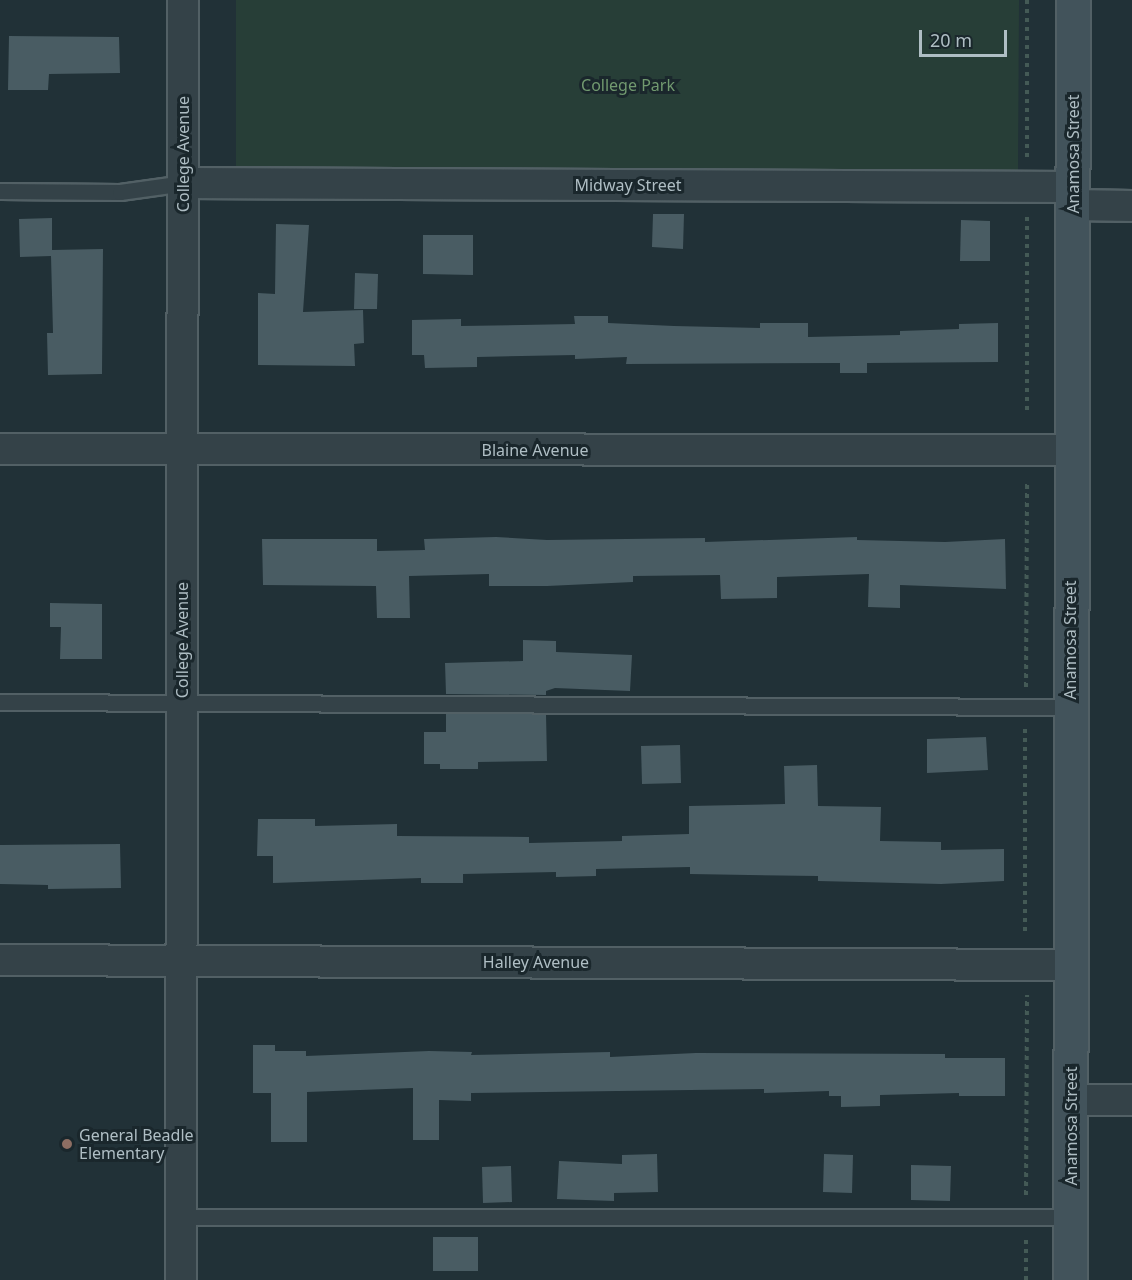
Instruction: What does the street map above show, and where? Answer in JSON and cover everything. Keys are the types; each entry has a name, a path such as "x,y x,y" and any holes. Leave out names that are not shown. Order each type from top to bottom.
{"main road":[{"name":"Anamosa Street","path":"1071,1280 1069,450 1073,0"}],"street":[{"name":"College Avenue","path":"181,1280 183,0"},
{"name":"Midway Street","path":"184,183 1073,196 1132,206"},
{"name":"Blaine Avenue","path":"0,449 1069,450"},
{"name":"Halley Avenue","path":"0,960 1071,965"},
{"path":"1071,1100 1132,1100"}],"lane":[{"path":"0,191 120,192 184,183"},
{"path":"0,702 182,701 1070,707"},
{"path":"181,1217 1071,1217"}],"path":[{"path":"1026,1280 1028,995"}],"green space":[{"name":"College Park","path":"236,0 1019,0 1018,170 236,169"}],"building":[{"path":"9,36 119,37 120,73 49,74 48,90 8,90"},
{"path":"653,214 684,214 683,249 652,247"},
{"path":"52,218 52,250 103,249 102,374 48,375 47,333 53,333 51,256 20,257 19,219"},
{"path":"961,220 990,221 990,261 960,261"},
{"path":"276,224 309,225 303,312 363,310 364,343 354,344 355,366 258,365 258,293 275,294"},
{"path":"423,235 473,235 473,275 423,274"},
{"path":"355,273 378,274 377,309 354,309"},
{"path":"574,316 608,316 608,323 674,326 760,328 760,323 808,323 808,337 900,335 900,331 959,329 959,324 998,323 998,362 867,363 867,373 840,373 840,363 626,364 627,357 575,359 575,355 477,357 477,367 425,368 424,355 412,355 412,320 461,319 461,326 575,324"},
{"path":"496,537 547,540 705,538 705,542 857,537 857,540 945,542 1005,539 1006,589 900,585 900,608 868,607 869,574 777,577 777,598 721,599 720,575 633,576 633,582 547,586 489,586 489,574 409,576 410,618 377,618 376,586 263,585 262,539 377,539 377,551 425,550 424,539"},
{"path":"50,603 102,604 102,659 60,659 61,627 50,627"},
{"path":"523,640 556,641 556,652 632,655 630,691 555,688 546,691 546,695 446,694 445,663 523,661"},
{"path":"446,714 546,714 547,761 478,762 478,769 440,769 440,764 424,764 424,732 446,732"},
{"path":"986,737 988,770 927,773 927,739"},
{"path":"680,745 681,783 642,784 641,746"},
{"path":"817,765 818,806 881,807 880,841 941,842 941,850 1004,849 1004,881 941,884 818,881 818,876 690,874 690,867 596,869 596,876 556,877 556,872 463,874 463,883 421,883 421,878 273,883 273,856 257,856 258,819 315,819 315,826 397,824 397,836 529,837 529,843 622,841 622,836 689,834 689,806 785,804 784,766"},
{"path":"120,844 121,888 48,889 48,885 0,884 0,845"},
{"path":"253,1045 275,1045 275,1051 306,1051 306,1056 429,1051 472,1052 471,1055 610,1052 610,1057 696,1053 945,1054 945,1058 1005,1058 1005,1096 959,1096 959,1093 880,1095 880,1106 841,1107 841,1096 829,1096 829,1091 764,1093 764,1089 471,1093 471,1101 439,1100 439,1140 413,1140 413,1088 307,1092 307,1142 271,1142 271,1093 253,1093"},
{"path":"657,1154 658,1192 614,1193 614,1201 557,1199 559,1161 622,1164 622,1155"},
{"path":"824,1154 853,1155 852,1193 823,1192"},
{"path":"911,1165 951,1166 950,1201 911,1200"},
{"path":"511,1166 512,1202 483,1203 482,1167"},
{"path":"433,1237 478,1237 478,1271 433,1271"}],"place":[{"name":"General Beadle Elementary","path":"67,1144"}]}
